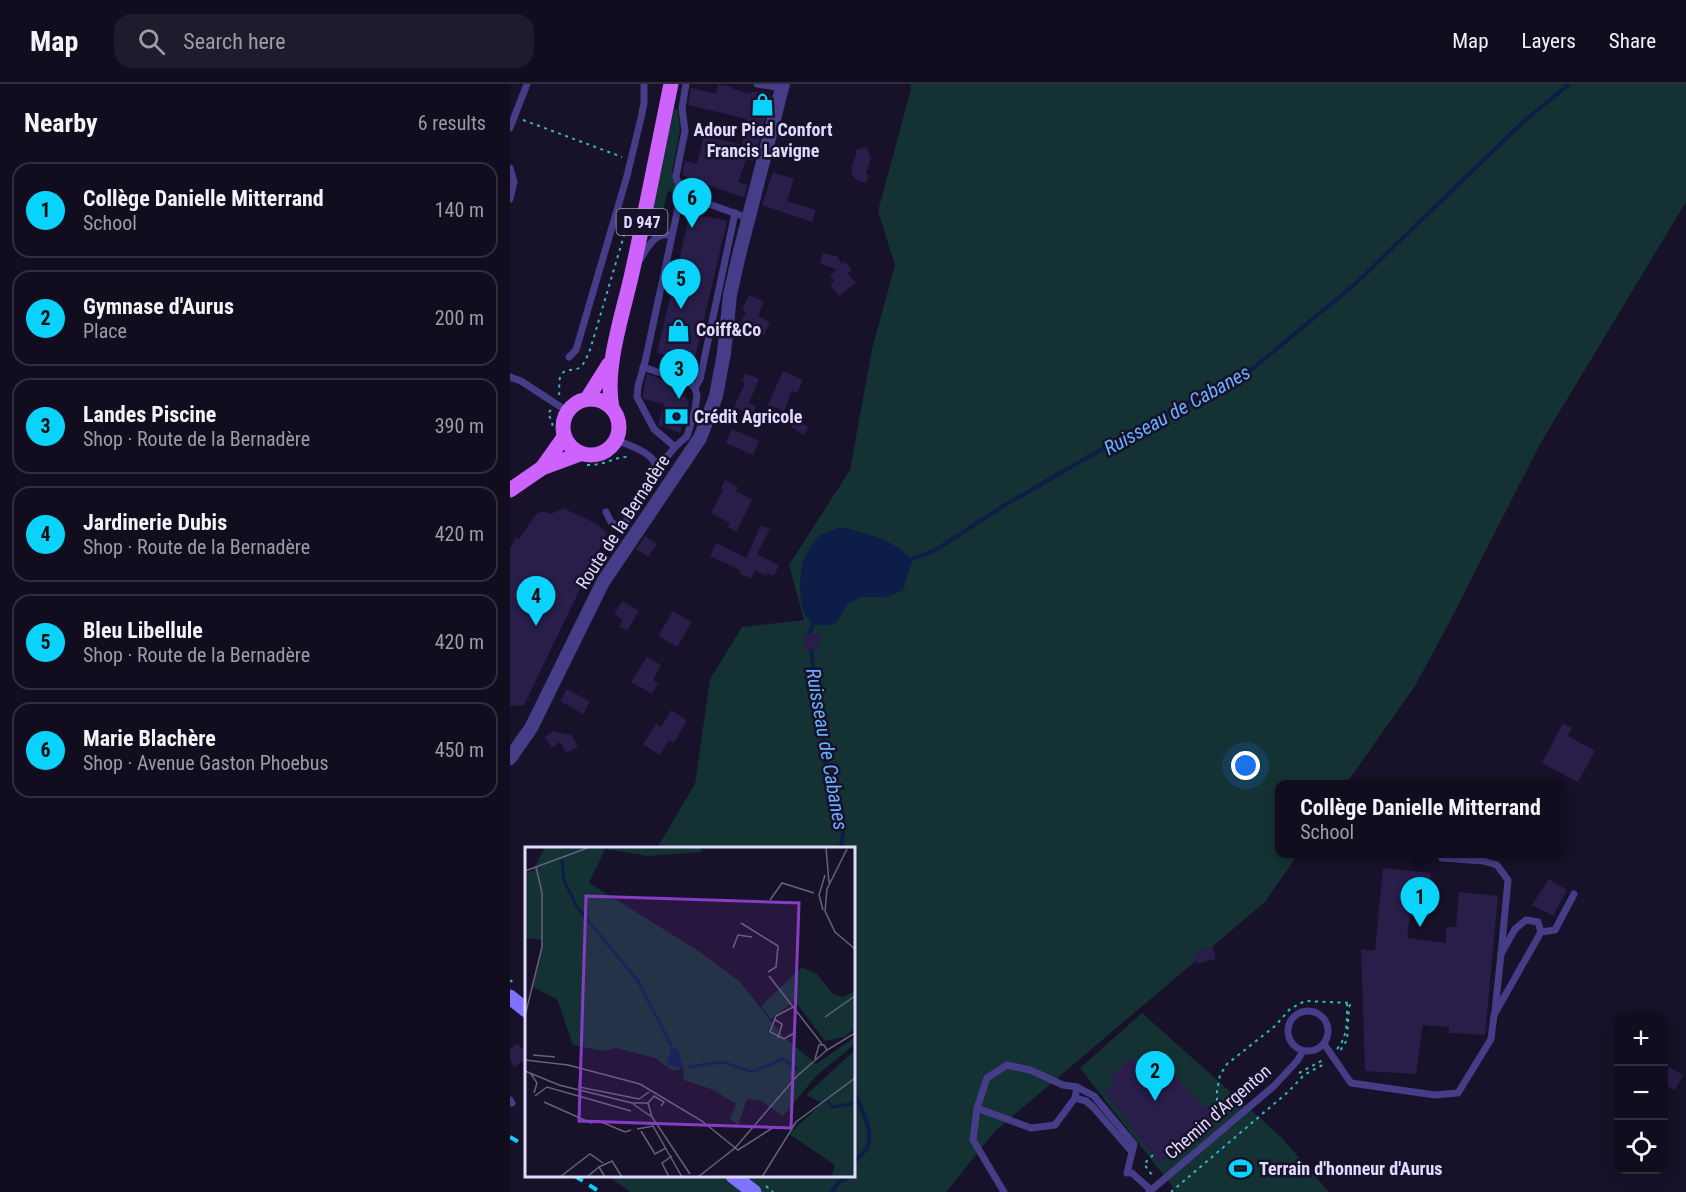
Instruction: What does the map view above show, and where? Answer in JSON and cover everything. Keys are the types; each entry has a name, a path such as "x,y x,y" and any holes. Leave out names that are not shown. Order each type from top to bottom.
{"main road":[{"name":"D 947","path":"612,408 610,381 613,359 671,84"},
{"name":"D 947","path":"587,399 613,359"},
{"path":"587,399 596,399 612,408 619,424 616,440 605,452 588,456 573,450 564,438 562,429 567,411 573,405 587,399"},
{"path":"542,468 564,438"},
{"path":"510,490 542,468 580,454"},
{"path":"510,997 525,1009"},
{"path":"735,1177 754,1192"}],"street":[{"name":"Route de la Bernadère","path":"510,758 531,728 603,582 700,438 716,396 724,353 730,295 776,86"}],"lane":[{"path":"510,128 527,84"},
{"path":"569,357 576,350 620,203 644,103 644,84"},
{"path":"675,447 654,429 637,397 681,195 676,176 685,131 682,108 686,84"},
{"path":"757,84 776,86"},
{"path":"510,168 514,182 510,199"},
{"path":"681,195 748,218"},
{"path":"695,388 700,379 735,213"},
{"path":"632,272 653,240 665,234 671,235"},
{"path":"643,367 690,383 697,395 687,436 666,458 655,463"},
{"path":"510,377 521,381 567,411"},
{"path":"606,512 611,522 618,526 623,524 650,487 656,474 655,463 651,457 616,440"},
{"path":"1324,1044 1351,1083 1435,1095 1458,1093 1491,1039 1508,880 1497,865 1483,861 1442,858"},
{"path":"1541,932 1555,930 1574,894"},
{"path":"1494,1015 1541,932 1538,922 1526,920 1515,929 1501,954"},
{"path":"1315,1011 1325,1020 1329,1032 1324,1044 1311,1051 1296,1048 1288,1029 1295,1016 1301,1012 1315,1011"},
{"name":"Chemin d'Argenton","path":"1150,1191 1274,1086 1303,1051"},
{"path":"1004,1192 972,1140 977,1108 987,1078 1007,1065 1030,1070 1063,1085 1077,1087 1094,1096 1134,1144 1127,1173 1131,1173 1150,1191"},
{"path":"977,1108 1031,1128 1055,1125 1075,1098 1077,1087"},
{"path":"1075,1098 1086,1101 1093,1107 1132,1152"}],"path":[{"path":"514,117 631,161"},
{"path":"1171,1192 1288,1092 1304,1075 1325,1064 1342,1049 1347,1040 1351,1003 1305,1001 1290,1009 1275,1026 1227,1064 1220,1075 1217,1104 1226,1111"},
{"path":"1153,1155 1144,1164 1158,1184"}],"green space":[{"path":"910,84 1686,84 1686,202 1540,444 1415,686 1349,780 1275,780 1275,858 1295,858 1265,902 995,1131 946,1192 630,1192 609,1177 855,1177 855,847 658,847 695,784 710,679 742,627 804,620 789,565 850,470 872,349 895,265 878,211 911,89"},
{"path":"674,108 678,110 680,130 672,172 677,193 668,191 659,226 651,230 648,229"},
{"path":"1142,1013 1281,1137 1329,1192 1175,1192 1080,1068"}],"water":[{"path":"842,527 870,535 898,547 912,560 903,590 887,597 861,597 848,604 836,623 819,625 808,619 804,612 800,595 803,562 819,536"}],"building":[{"path":"718,84 751,94 752,91 771,96 754,161 746,159 738,182 748,185 744,198 682,175 685,161 697,164 704,136 742,145 747,119 688,105 691,88 716,94"},
{"path":"867,147 871,158 866,173 869,175 866,183 856,180 851,173 853,171 851,168 856,154 855,150"},
{"path":"773,172 794,179 787,201 816,210 812,222 762,205"},
{"path":"690,213 727,221 694,362 657,353"},
{"path":"823,253 837,256 842,264 844,261 852,270 848,273 856,283 839,296 830,285 835,281 830,275 837,269 820,264"},
{"path":"749,295 764,302 758,316 770,322 764,335 740,324 746,312 742,310"},
{"path":"783,371 803,380 797,393 792,391 784,411 768,405"},
{"path":"745,373 759,379 749,403 756,406 752,415 734,407 745,383 742,381"},
{"path":"647,374 679,385 689,404 680,433 658,425 664,404 644,399"},
{"path":"783,412 808,427 804,435 779,419"},
{"path":"732,429 759,441 753,455 726,443"},
{"path":"725,480 738,487 736,491 752,500 736,532 728,527 730,523 711,513 723,490 721,489"},
{"path":"563,508 595,523 607,533 524,705 510,706 510,547 515,538 519,539 536,514 543,511 551,514"},
{"path":"761,525 770,529 757,554 779,565 774,576 755,571 751,579 739,573 740,570 710,556 716,543 746,558"},
{"path":"645,536 657,544 648,557 636,549"},
{"path":"622,601 639,611 627,631 619,627 623,620 614,614"},
{"path":"673,611 692,622 677,647 658,636"},
{"path":"805,634 820,635 818,651 803,649"},
{"path":"647,657 661,665 653,680 658,683 652,694 631,682"},
{"path":"567,689 590,702 583,714 560,701"},
{"path":"671,710 687,720 674,743 669,740 660,755 643,744 656,724 661,727"},
{"path":"1563,723 1572,728 1568,736 1595,751 1578,782 1542,763"},
{"path":"553,731 571,735 578,747 566,753 560,742 552,748 545,737"},
{"path":"1383,868 1431,873 1430,892 1413,891 1407,938 1446,943 1446,927 1456,927 1459,892 1498,896 1485,1035 1449,1033 1449,1027 1423,1025 1416,1074 1365,1071 1361,949 1375,951"},
{"path":"1549,879 1567,890 1553,916 1532,905"},
{"path":"1212,946 1216,959 1197,964 1194,952"},
{"path":"518,1043 521,1049 525,1045 525,1060 514,1067 510,1059 510,1049"},
{"path":"1153,1049 1205,1109 1208,1107 1216,1116 1160,1164 1104,1092 1114,1083 1109,1077 1132,1057 1137,1062"},
{"path":"1668,1066 1683,1075 1675,1090 1668,1086"}],"waterway":[{"name":"Ruisseau de Cabanes","path":"908,561 937,549 1005,505 1144,425 1251,370 1355,284 1522,123 1569,84"},
{"name":"Ruisseau de Cabanes","path":"809,634 815,620"},
{"name":"Ruisseau de Cabanes","path":"811,650 826,763 844,826 841,847"},
{"name":"Ruisseau de Cabanes","path":"855,1094 866,1120 869,1135 867,1148 855,1162"},
{"name":"Ruisseau de Cabanes","path":"832,1192 839,1182 847,1177"}],"railway":[{"path":"510,1137 525,1145"},
{"path":"577,1177 600,1192"}],"place":[{"name":"Adour Pied Confort Francis Lavigne","path":"763,104"},
{"name":"Marie Blachère","path":"692,228"},
{"name":"Bleu Libellule","path":"681,309"},
{"name":"Coiff&Co","path":"678,330"},
{"name":"Landes Piscine","path":"679,399"},
{"name":"Crédit Agricole","path":"676,417"},
{"name":"Jardinerie Dubis","path":"536,626"},
{"name":"Collège Danielle Mitterrand","path":"1420,927"},
{"name":"Gymnase d'Aurus","path":"1155,1101"},
{"name":"Terrain d'honneur d'Aurus","path":"1241,1169"}]}
